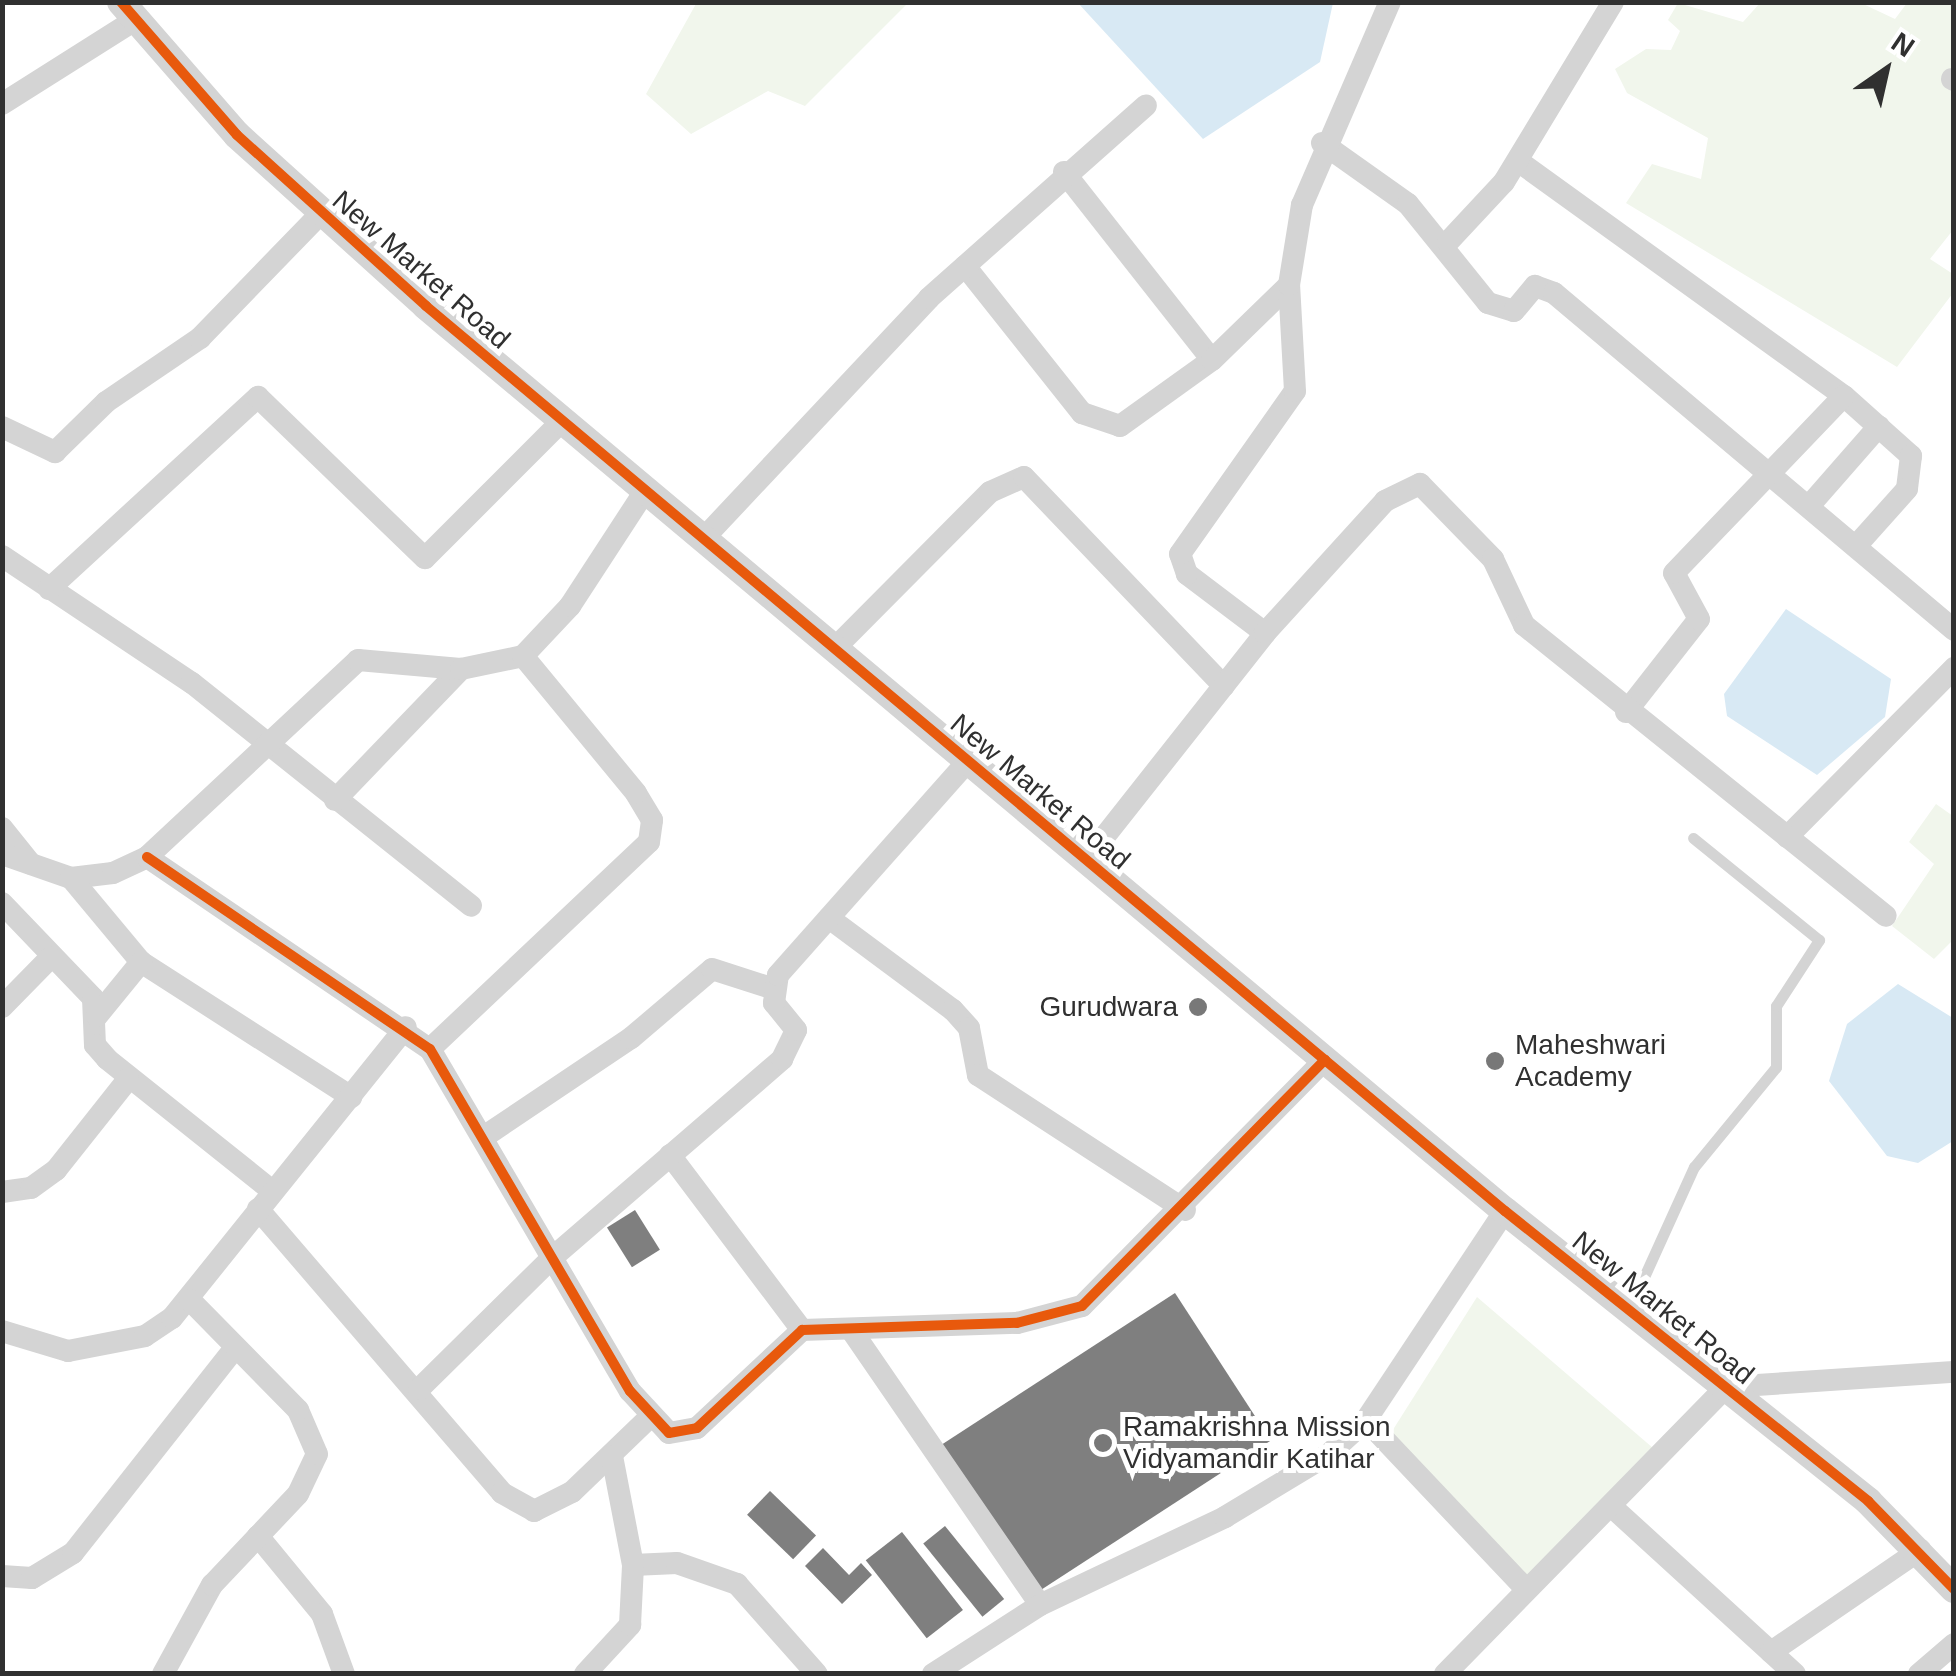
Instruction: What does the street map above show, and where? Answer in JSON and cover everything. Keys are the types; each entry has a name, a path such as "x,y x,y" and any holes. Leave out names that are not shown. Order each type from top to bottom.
{"street":[{"path":"1265,633 1186,574 1180,554 1295,392 1289,285 1322,143 1390,2"},
{"path":"1448,242 1518,161 1613,2"},
{"path":"2,104 128,11"},
{"name":"New Market Road","path":"128,11 322,212 562,421 1505,1211 1726,1387 1920,1550 1951,1581"},
{"path":"703,539 965,266 1064,172 1146,105"},
{"path":"1322,143 1448,242 1501,313 1536,286 1554,294 1767,469 1954,630"},
{"path":"1518,161 1844,396 1912,456 1916,474 1856,546"},
{"path":"1064,172 1212,360"},
{"path":"2,427 55,452 94,410 200,338 322,212"},
{"path":"965,266 1099,423 1120,426 1212,360 1289,285"},
{"path":"1626,712 1699,619 1674,573 1767,469 1844,396"},
{"path":"49,589 258,397 425,558 562,421"},
{"path":"1809,506 1879,426"},
{"path":"834,649 1006,478 1024,478 1224,686"},
{"path":"1086,860 1265,633 1384,501 1420,484 1493,559 1524,625 1626,712 1886,916"},
{"path":"71,878 146,858 265,740 358,660 461,669 523,656 595,572 646,490"},
{"path":"2,556 265,740 471,906"},
{"path":"430,1050 650,842 652,820 636,793 523,656"},
{"path":"1786,836 1954,668"},
{"path":"335,800 461,669"},
{"path":"772,988 968,761"},
{"path":"2,828 31,864"},
{"path":"2,854 71,878 141,962 351,1096"},
{"path":"146,858 406,1027 430,1050 650,1417 669,1433 697,1428 802,1330 852,1331 1050,1319 1114,1284 1326,1060"},
{"path":"2,903 50,958 80,982 97,1016 95,1045 264,1199 502,1493 534,1511 551,1508 650,1417"},
{"path":"829,918 953,1010 968,1028 978,1075 1184,1210"},
{"path":"2,1007 50,958"},
{"path":"97,1016 141,962"},
{"path":"419,1389 553,1257 794,1045 796,1030 772,988 712,968 631,1038 484,1136"},
{"path":"2,1331 68,1351 110,1346 145,1336 190,1300 264,1199 406,1027"},
{"path":"2,1192 31,1188 56,1170 128,1079"},
{"path":"670,1156 802,1330"},
{"path":"933,1674 1040,1605 1279,1488 1366,1420 1505,1211"},
{"path":"164,1674 212,1585 298,1494 318,1454 298,1410 190,1300"},
{"path":"852,1331 1040,1605"},
{"path":"2,1576 32,1578 73,1554 235,1348"},
{"path":"1445,1674 1726,1387 1954,1372"},
{"path":"1366,1420 1526,1589"},
{"path":"585,1674 630,1625 633,1565 612,1456"},
{"path":"1611,1506 1794,1674"},
{"path":"258,1536 322,1614 344,1674"},
{"path":"1771,1652 1920,1550"},
{"path":"633,1565 693,1566 736,1584 817,1674"},
{"path":"1918,1674 1954,1644"}],"lane":[{"path":"1629,1310 1694,1167 1776,1066 1776,1006 1819,940 1693,838"}],"shaded area":[{"path":"697,2 908,3 805,106 768,91 691,134 646,94"},
{"path":"1678,3 1743,22 1760,3 1861,3 1895,19 1907,3 1953,3 1953,230 1930,259 1953,274 1953,293 1897,367 1626,203 1652,164 1701,179 1708,138 1627,93 1615,69 1646,49 1671,50 1680,31 1668,20"},
{"path":"1936,804 1953,816 1953,940 1934,959 1892,926 1934,864 1909,842"},
{"path":"1477,1297 1653,1448 1532,1580 1382,1447"}],"water":[{"path":"1078,3 1333,3 1320,62 1203,139"},
{"path":"1786,609 1891,679 1885,717 1817,775 1727,716 1724,694"},
{"path":"1898,984 1953,1018 1953,1141 1918,1163 1887,1156 1829,1081 1847,1024"}],"building":[{"path":"635,1210 660,1250 632,1267 607,1227"},
{"name":"Ramakrishna Mission Vidyamandir Katihar","path":"1175,1293 1271,1441 1034,1595 938,1447"},
{"path":"770,1491 816,1535 793,1559 747,1515"},
{"path":"945,1526 1004,1599 982,1617 923,1544"},
{"path":"902,1532 963,1610 927,1638 866,1560"},
{"path":"823,1548 849,1575 861,1563 872,1575 842,1604 805,1566"}],"cycle path":[{"path":"121,2 237,135 426,306 1505,1211 1868,1501 1954,1589"},
{"path":"147,857 430,1049 630,1391 669,1433 697,1428 802,1330 1017,1323 1082,1306 1325,1060"}],"place":[{"name":"Gurudwara","path":"1198,1007"},
{"name":"Maheshwari Academy","path":"1495,1061"},
{"name":"Ramakrishna Mission Vidyamandir Katihar","path":"1103,1443"}]}
